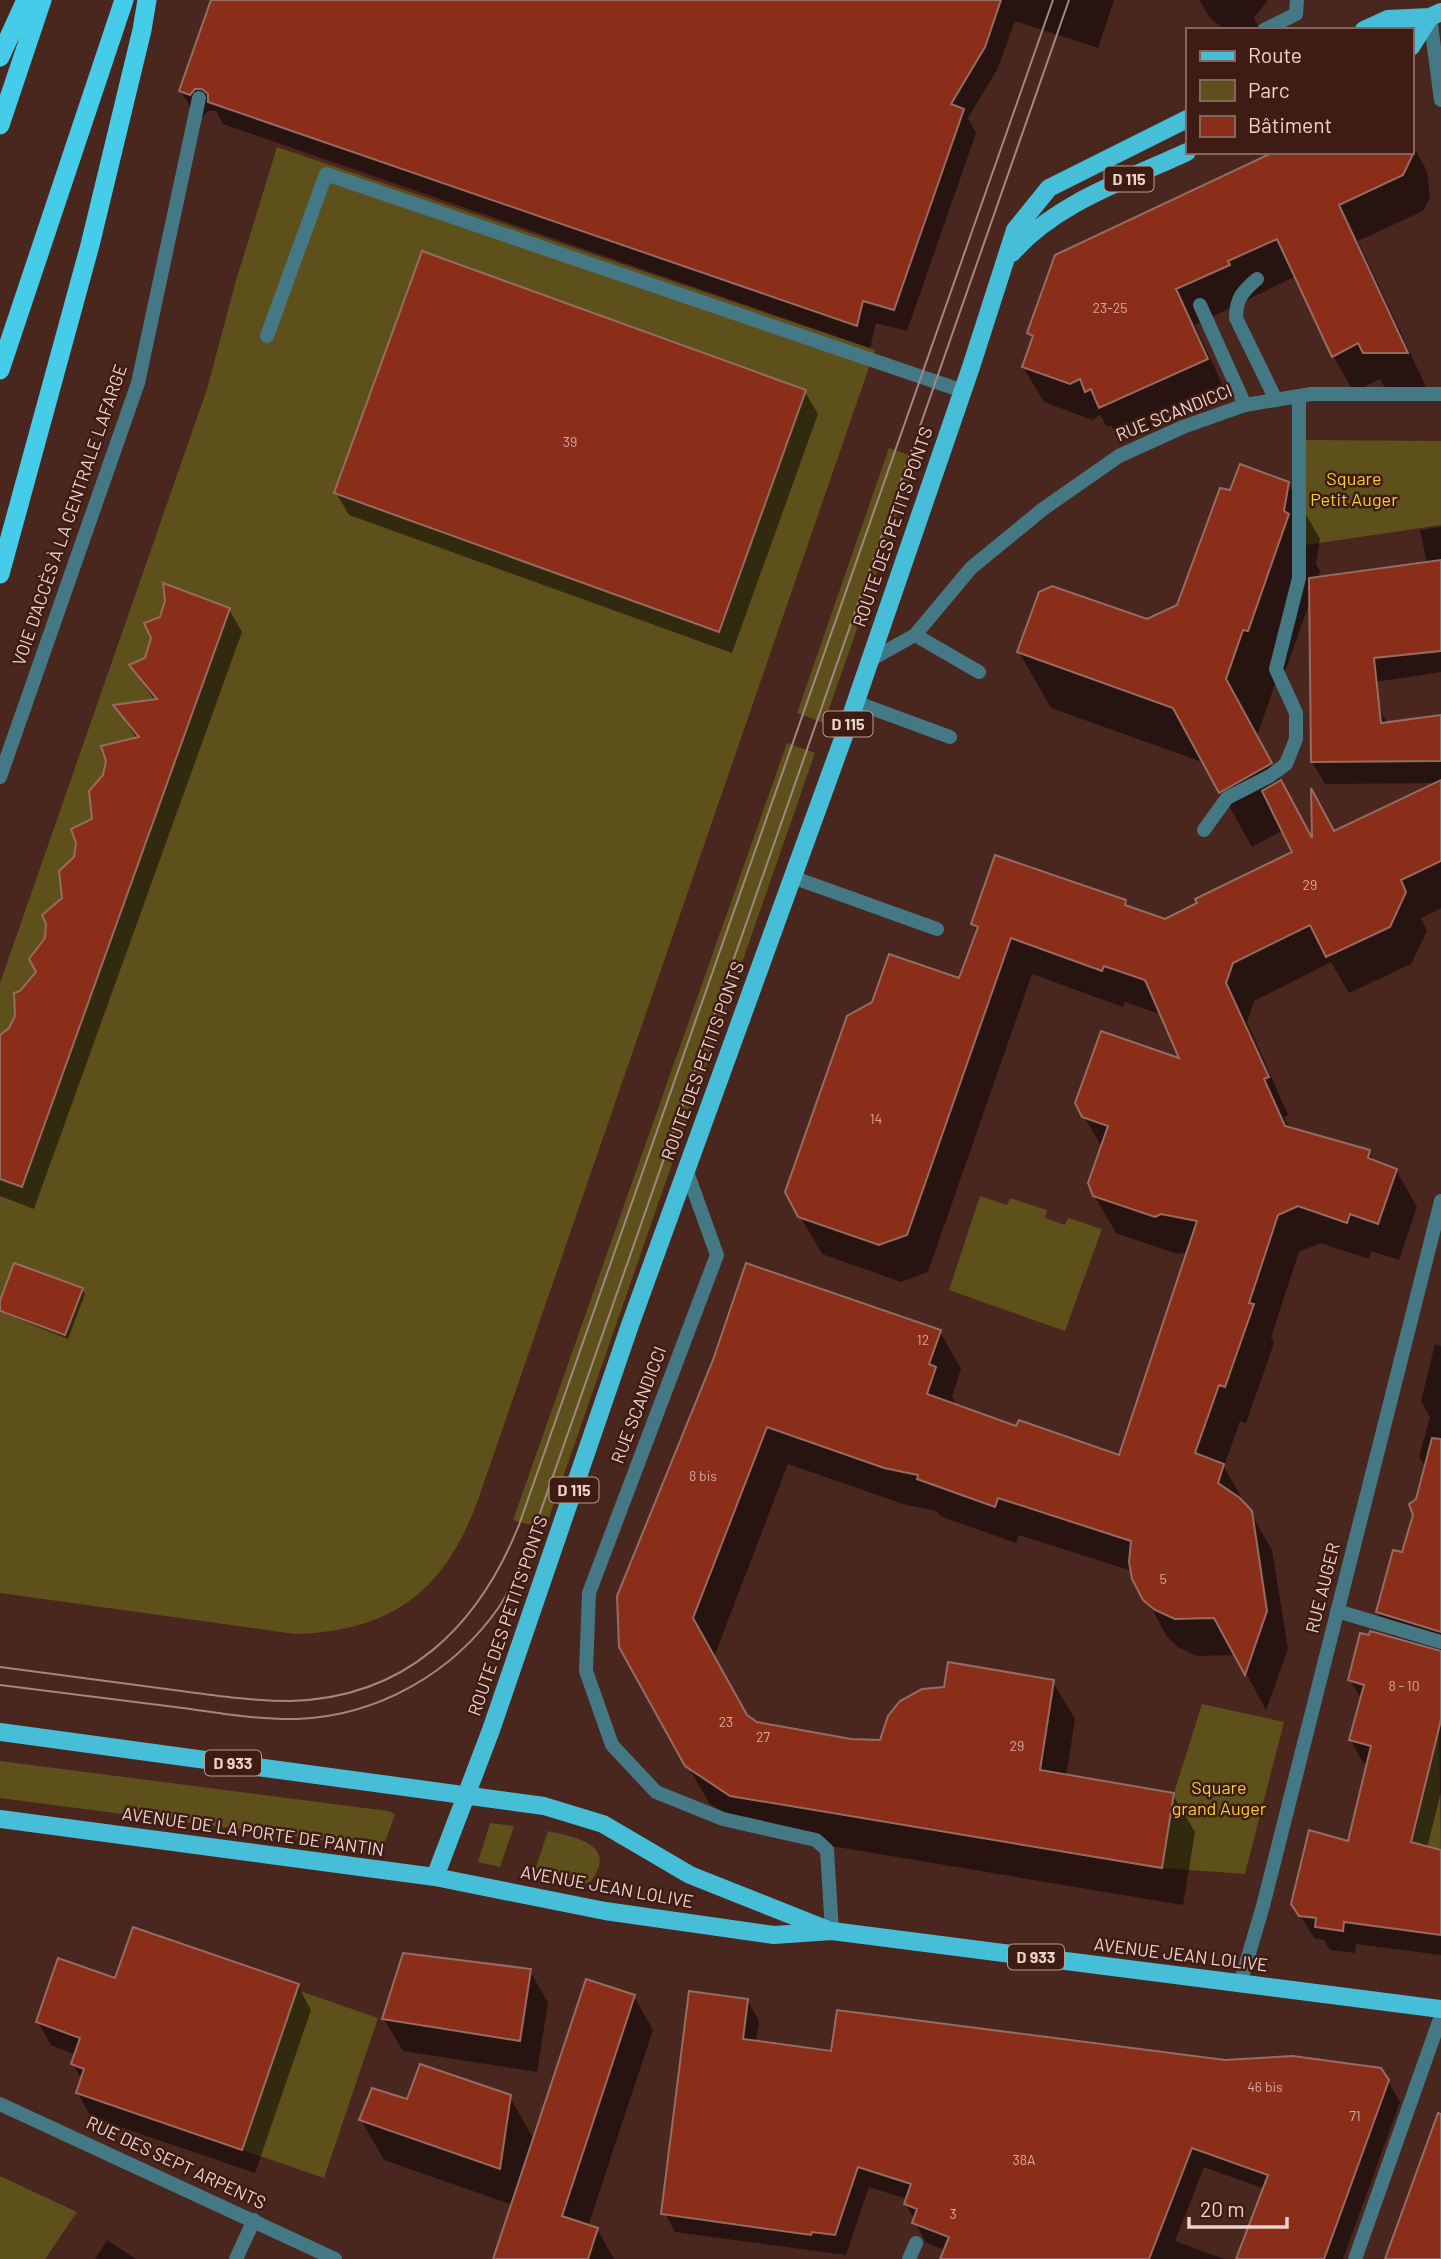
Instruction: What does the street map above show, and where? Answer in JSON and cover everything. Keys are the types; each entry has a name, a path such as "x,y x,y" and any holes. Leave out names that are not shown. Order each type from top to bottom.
{"highway":[{"path":"0,57 26,0"},
{"path":"0,125 42,0"},
{"path":"0,370 124,0"},
{"path":"2,567 93,232 147,0"}],"main road":[{"path":"1368,28 1388,19 1436,15"},
{"path":"1413,44 1436,15"},
{"name":"D 115","path":"1007,258 1015,230 1048,188 1186,119"},
{"name":"D 115","path":"1007,258 1030,232 1046,220 1186,152"},
{"name":"ROUTE DES PETITS PONTS","path":"435,1877 870,660 1007,258"},
{"name":"D 933","path":"0,1732 467,1793"},
{"name":"AVENUE JEAN LOLIVE","path":"467,1793 544,1806 603,1824 690,1875 832,1931"},
{"name":"AVENUE DE LA PORTE DE PANTIN","path":"0,1819 435,1877 501,1889"},
{"name":"AVENUE JEAN LOLIVE","path":"501,1889 605,1911 774,1935 832,1931 1441,2009"}],"street":[{"path":"1268,28 1296,14 1297,0"},
{"path":"1436,15 1441,100"},
{"name":"VOIE D'ACCÈS À LA CENTRALE LAFARGE","path":"0,777 138,383 199,98"},
{"path":"267,337 326,174 963,391"},
{"path":"1257,279 1242,292 1236,303 1236,318 1276,400"},
{"path":"1200,305 1245,405"},
{"name":"RUE SCANDICCI","path":"870,660 915,635 971,568 1043,509 1119,456 1183,427 1245,405 1299,396 1441,394"},
{"path":"1204,830 1227,798 1270,776 1286,764 1296,739 1297,713 1276,669 1299,578 1299,396"},
{"path":"915,635 979,673"},
{"path":"855,702 950,737"},
{"path":"792,877 937,929"},
{"name":"RUE SCANDICCI","path":"686,1169 717,1255 589,1593 586,1671 612,1745 656,1792 723,1819 816,1840 827,1850 832,1931"},
{"name":"RUE AUGER","path":"1240,1984 1441,1201"},
{"path":"1337,1611 1441,1642"},
{"path":"1356,2259 1441,2016"},
{"name":"RUE DES SEPT ARPENTS","path":"0,2104 335,2259"},
{"path":"236,2259 254,2220"},
{"path":"909,2259 916,2243"}],"green space":[{"path":"277,147 875,350 466,1529 450,1557 432,1580 412,1599 388,1614 330,1631 295,1634 0,1593 0,983 207,389 235,284"},
{"name":"Square Petit Auger","path":"1304,440 1441,441 1441,525 1306,545"},
{"path":"889,448 917,458 824,723 797,713"},
{"path":"787,743 815,753 545,1529 513,1520"},
{"path":"980,1196 1007,1205 1010,1198 1047,1210 1045,1218 1065,1225 1068,1218 1102,1229 1065,1331 949,1290"},
{"name":"Square grand Auger","path":"1202,1704 1284,1722 1245,1874 1162,1868 1174,1793"},
{"path":"1439,1729 1441,1850 1407,1857"},
{"path":"0,1761 395,1814 383,1848 0,1798"},
{"path":"490,1823 514,1826 500,1867 478,1862"},
{"path":"548,1831 590,1844 597,1851 600,1858 598,1868 591,1881 585,1884 534,1873"},
{"path":"297,1990 378,2018 324,2178 242,2150"},
{"path":"0,2176 77,2212 45,2259 0,2259"}],"building":[{"path":"211,0 1001,0 985,47 951,104 964,109 894,310 863,301 857,326 208,102 208,94 202,89 195,89 190,95 179,91"},
{"path":"1414,152 1403,175 1339,205 1408,353 1363,353 1358,343 1332,357 1277,239 1228,261 1230,265 1176,289 1208,359 1099,408 1091,389 1085,392 1080,379 1070,384 1022,367 1033,336 1027,333 1055,255 1270,154"},
{"path":"422,251 806,390 719,632 334,493"},
{"path":"1240,464 1289,482 1284,511 1289,514 1248,631 1243,630 1226,679 1272,763 1219,793 1173,708 1017,652 1039,592 1052,586 1147,619 1177,605 1220,488 1230,490"},
{"path":"1441,560 1441,651 1374,658 1381,723 1441,715 1441,761 1311,762 1309,578"},
{"path":"163,583 230,608 22,1187 0,1179 0,1035 9,1028 15,1016 14,993 20,991 36,972 29,959 45,938 46,924 42,915 62,898 59,871 74,857 76,843 71,829 92,819 89,791 103,775 106,761 101,746 139,737 113,705 157,699 129,665 145,658 151,638 144,623 160,617 165,601"},
{"path":"1281,780 1312,838 1311,788 1334,831 1441,780 1441,861 1401,880 1406,892 1390,927 1326,957 1310,925 1233,963 1226,983 1269,1077 1264,1079 1285,1126 1370,1150 1368,1158 1397,1169 1378,1224 1350,1214 1347,1223 1298,1206 1278,1215 1249,1303 1254,1304 1225,1387 1219,1385 1195,1453 1224,1464 1218,1483 1240,1498 1252,1511 1267,1611 1245,1675 1214,1618 1175,1619 1155,1610 1143,1600 1132,1579 1129,1562 1131,1541 998,1498 995,1507 917,1479 918,1475 884,1468 767,1427 693,1618 747,1715 757,1722 851,1739 880,1740 888,1716 900,1701 922,1689 944,1687 948,1662 1054,1680 1040,1770 1174,1793 1162,1868 730,1796 685,1766 619,1647 617,1596 713,1360 746,1263 941,1330 929,1364 936,1367 927,1394 1016,1426 1019,1420 1119,1455 1197,1221 1161,1214 1155,1217 1093,1196 1088,1183 1108,1126 1082,1117 1075,1103 1101,1031 1179,1058 1145,980 1104,966 1102,971 1011,938 907,1235 879,1245 798,1217 785,1192 847,1016 872,1002 889,954 959,978 978,927 971,924 995,855 1126,900 1125,905 1165,919 1197,903 1195,899 1292,852 1262,791"},
{"path":"14,1263 83,1288 65,1335 0,1311 0,1301"},
{"path":"1432,1438 1441,1439 1441,1632 1376,1612 1393,1550 1402,1552 1413,1515 1409,1504 1416,1499"},
{"path":"1370,1631 1441,1651 1441,1720 1411,1842 1441,1850 1441,1935 1344,1922 1343,1931 1315,1927 1316,1918 1299,1916 1291,1904 1309,1830 1348,1841 1371,1746 1349,1740 1364,1685 1348,1680 1360,1633 1369,1635"},
{"path":"133,1927 299,1984 242,2150 76,2093 84,2069 71,2064 80,2038 36,2022 58,1958 115,1978"},
{"path":"403,1953 531,1969 520,2041 382,2019"},
{"path":"586,1979 635,1995 562,2216 598,2228 588,2259 493,2259"},
{"path":"689,1991 748,1999 743,2039 831,2051 837,2010 1225,2060 1293,2056 1381,2068 1389,2080 1324,2259 1236,2259 1268,2175 1192,2148 1149,2259 940,2259 949,2237 912,2223 917,2209 904,2204 911,2184 858,2167 835,2235 812,2232 811,2235 661,2214"},
{"path":"420,2064 511,2095 500,2169 359,2120 372,2088 407,2099"},
{"path":"1438,2113 1441,2114 1441,2259 1385,2259"}],"tram line":[{"path":"0,1667 246,1699 290,1701 331,1697 369,1687 403,1671 433,1650 459,1625 482,1595 502,1562 519,1525 1053,0"},
{"path":"0,1685 251,1717 297,1719 327,1716 356,1710 411,1687 459,1652 499,1607 531,1539 1069,0"}]}
